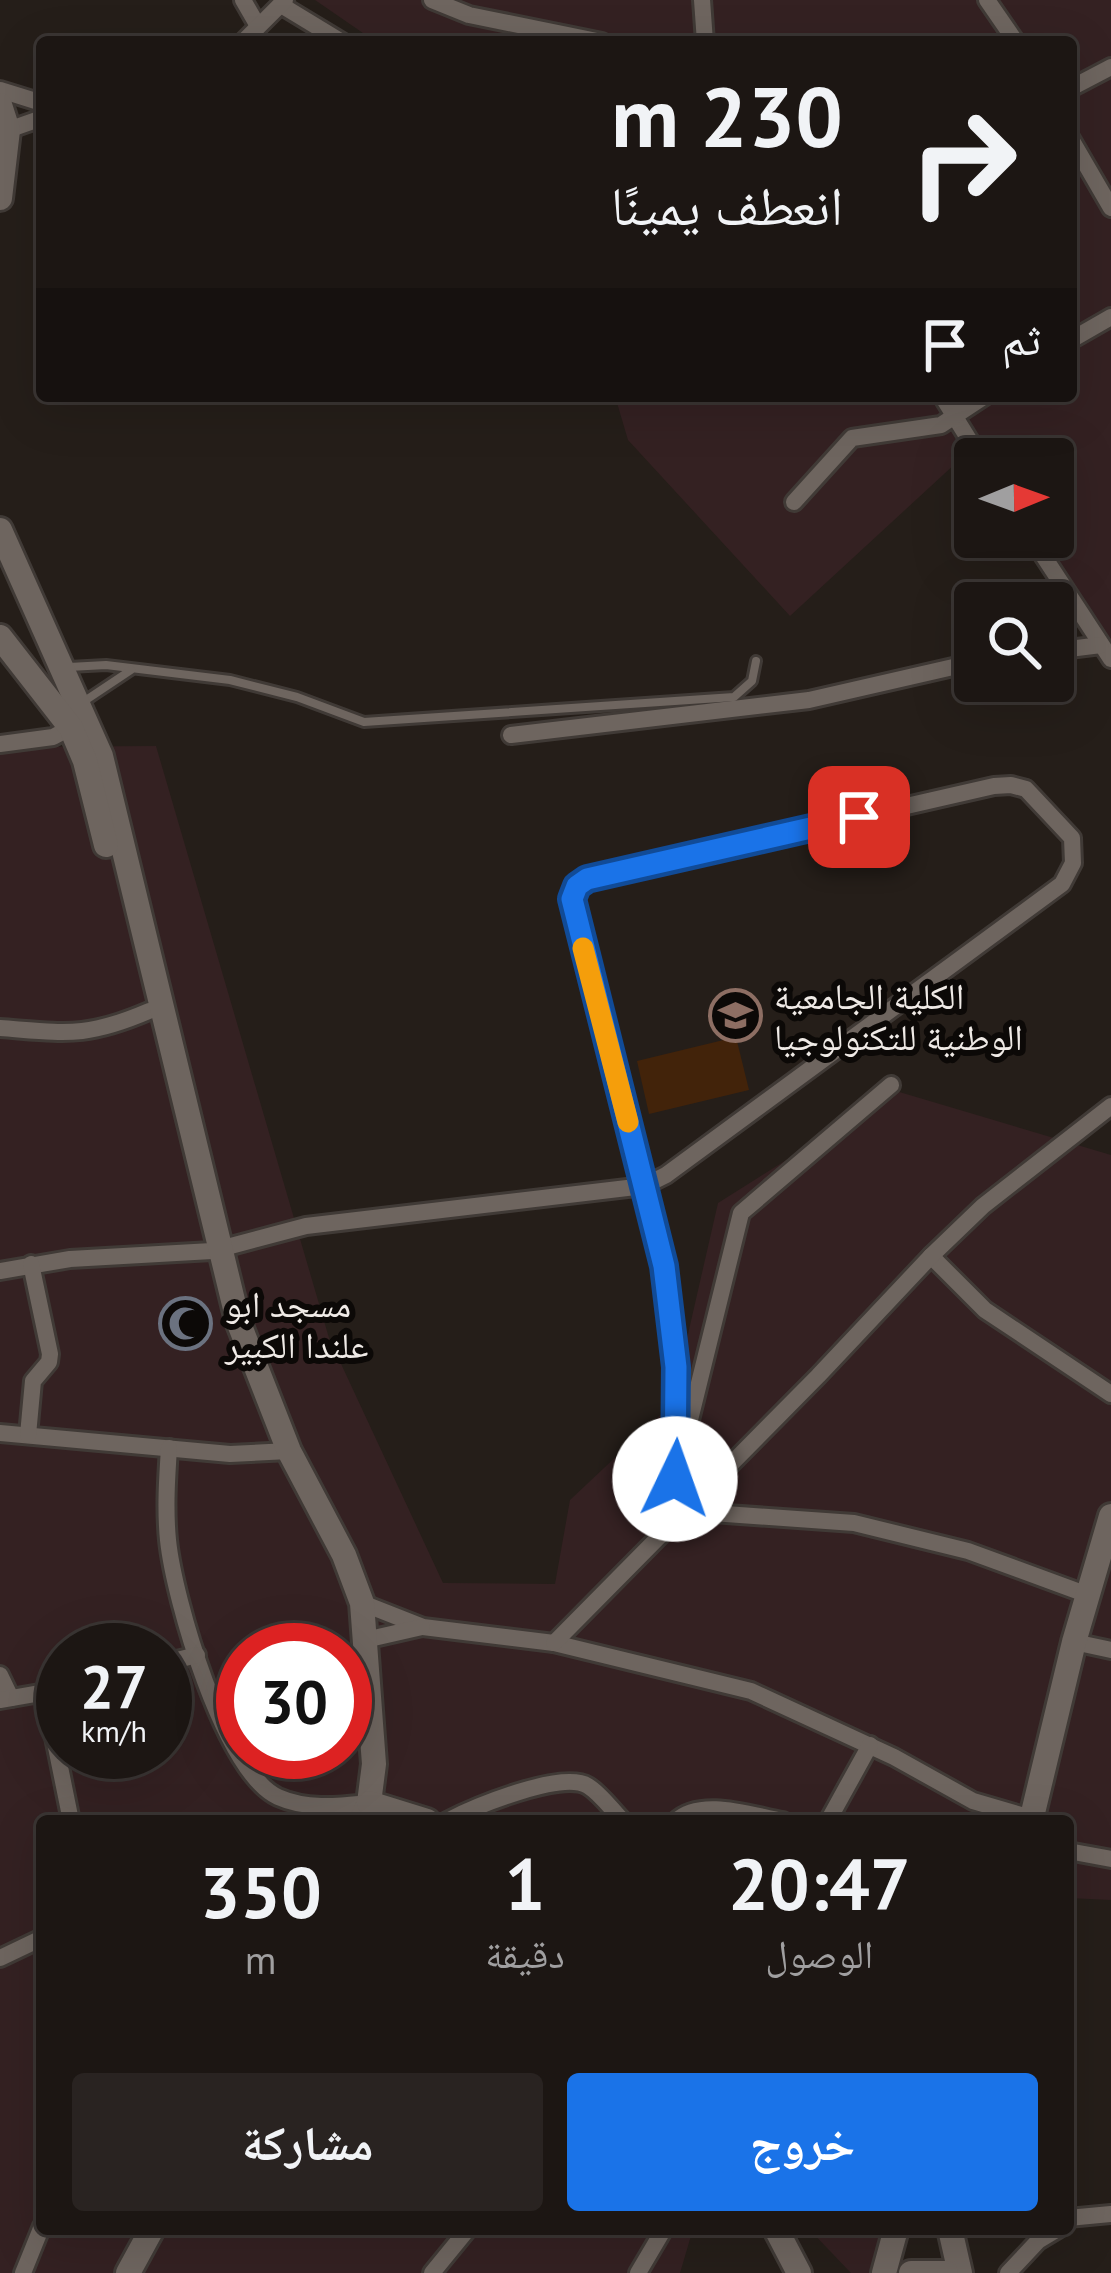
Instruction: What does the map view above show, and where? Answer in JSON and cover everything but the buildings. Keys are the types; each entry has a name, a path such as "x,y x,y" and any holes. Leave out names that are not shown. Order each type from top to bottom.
{"street":[{"path":"243,0 258,26"},
{"path":"432,0 492,21 571,36"},
{"path":"702,0 705,36"},
{"path":"987,0 1012,36"},
{"path":"249,36 283,2 333,36"},
{"path":"1077,85 1111,67"},
{"path":"0,89 36,101"},
{"path":"0,198 4,118 36,118"},
{"path":"1077,149 1111,208"},
{"path":"1077,337 1111,317"},
{"path":"945,402 967,438"},
{"path":"794,502 852,438 941,425 976,402"},
{"path":"0,530 62,667 149,1011 263,1391 344,1556 362,1603 364,1623"},
{"path":"1045,558 1106,652"},
{"path":"0,638 74,716 108,781 218,1250"},
{"path":"1074,651 1106,652"},
{"path":"512,735 809,700 954,667"},
{"path":"0,744 42,740 74,716"},
{"path":"0,1271 32,1264 218,1250 306,1226 644,1186 666,1175 1062,884 1073,862 1072,838 1026,789 994,786 587,879 577,886 572,899 575,916 644,1186 672,1316 678,1408 675,1479"},
{"path":"0,1028 80,1034 149,1011"},
{"path":"662,1534 741,1213 891,1085"},
{"path":"554,1643 931,1256 983,1206 1111,1106"},
{"path":"931,1256 985,1310 1111,1394"},
{"path":"0,1447 14,1434 33,1382 49,1362 32,1264"},
{"path":"14,1434 252,1455 289,1451"},
{"path":"169,1448 168,1540 176,1590 240,1762 278,1797 306,1805 365,1812 371,1779"},
{"path":"685,1511 854,1523 968,1551 1088,1595"},
{"path":"1032,1815 1074,1642 1111,1516"},
{"path":"362,1603 423,1627 554,1643 751,1691 870,1745 973,1802 1015,1815"},
{"path":"372,1638 423,1627"},
{"path":"1074,1642 1111,1650"},
{"path":"192,1655 196,1654"},
{"path":"0,1675 6,1699 36,1694"},
{"path":"372,1736 372,1775"},
{"path":"831,1815 870,1745"},
{"path":"65,1779 69,1815"},
{"path":"463,1815 573,1780 587,1785 617,1815"},
{"path":"682,1815 700,1809 742,1815"},
{"path":"1074,1852 1111,1859"},
{"path":"0,1958 36,1941"},
{"path":"1074,2219 1111,2214"},
{"path":"23,2273 38,2235"},
{"path":"128,2273 149,2235"},
{"path":"432,2273 463,2235"},
{"path":"645,2268 661,2235"},
{"path":"779,2235 799,2273"},
{"path":"884,2273 894,2235"},
{"path":"952,2235 961,2273"},
{"path":"1008,2273 1048,2235"},
{"path":"911,2273 946,2273"}],"lane":[{"path":"62,667 230,680 298,697 364,722 734,698 752,681 756,661"},
{"path":"74,716 132,669"}],"shaded area":[{"path":"315,0 1111,0 1111,655 1074,602 1074,582 1060,582 1044,558 1074,558 1074,438 954,438 954,465 790,616 628,440 617,402 1077,402 1077,36 367,36"},
{"path":"156,746 329,1338 443,1583 555,1584 570,1500 672,1404 718,1203 896,1091 1111,1155 1111,1900 1074,1898 1074,1815 36,1815 36,2235 691,2235 680,2273 0,2273 0,747"},
{"path":"736,1037 749,1090 649,1114 637,1061"},
{"path":"815,2235 883,2235 869,2273 851,2273"}],"slow traffic":[{"path":"583,948 628,1122"}],"place":[{"name":"الكلية الجامعية الوطنية للتكنولوجيا","path":"735,1016"},
{"name":"مسجد ابو علندا الكبير","path":"186,1324"}],"route":[{"path":"675,1479 676,1367 664,1266 572,899 577,886 587,879 859,817"}]}
